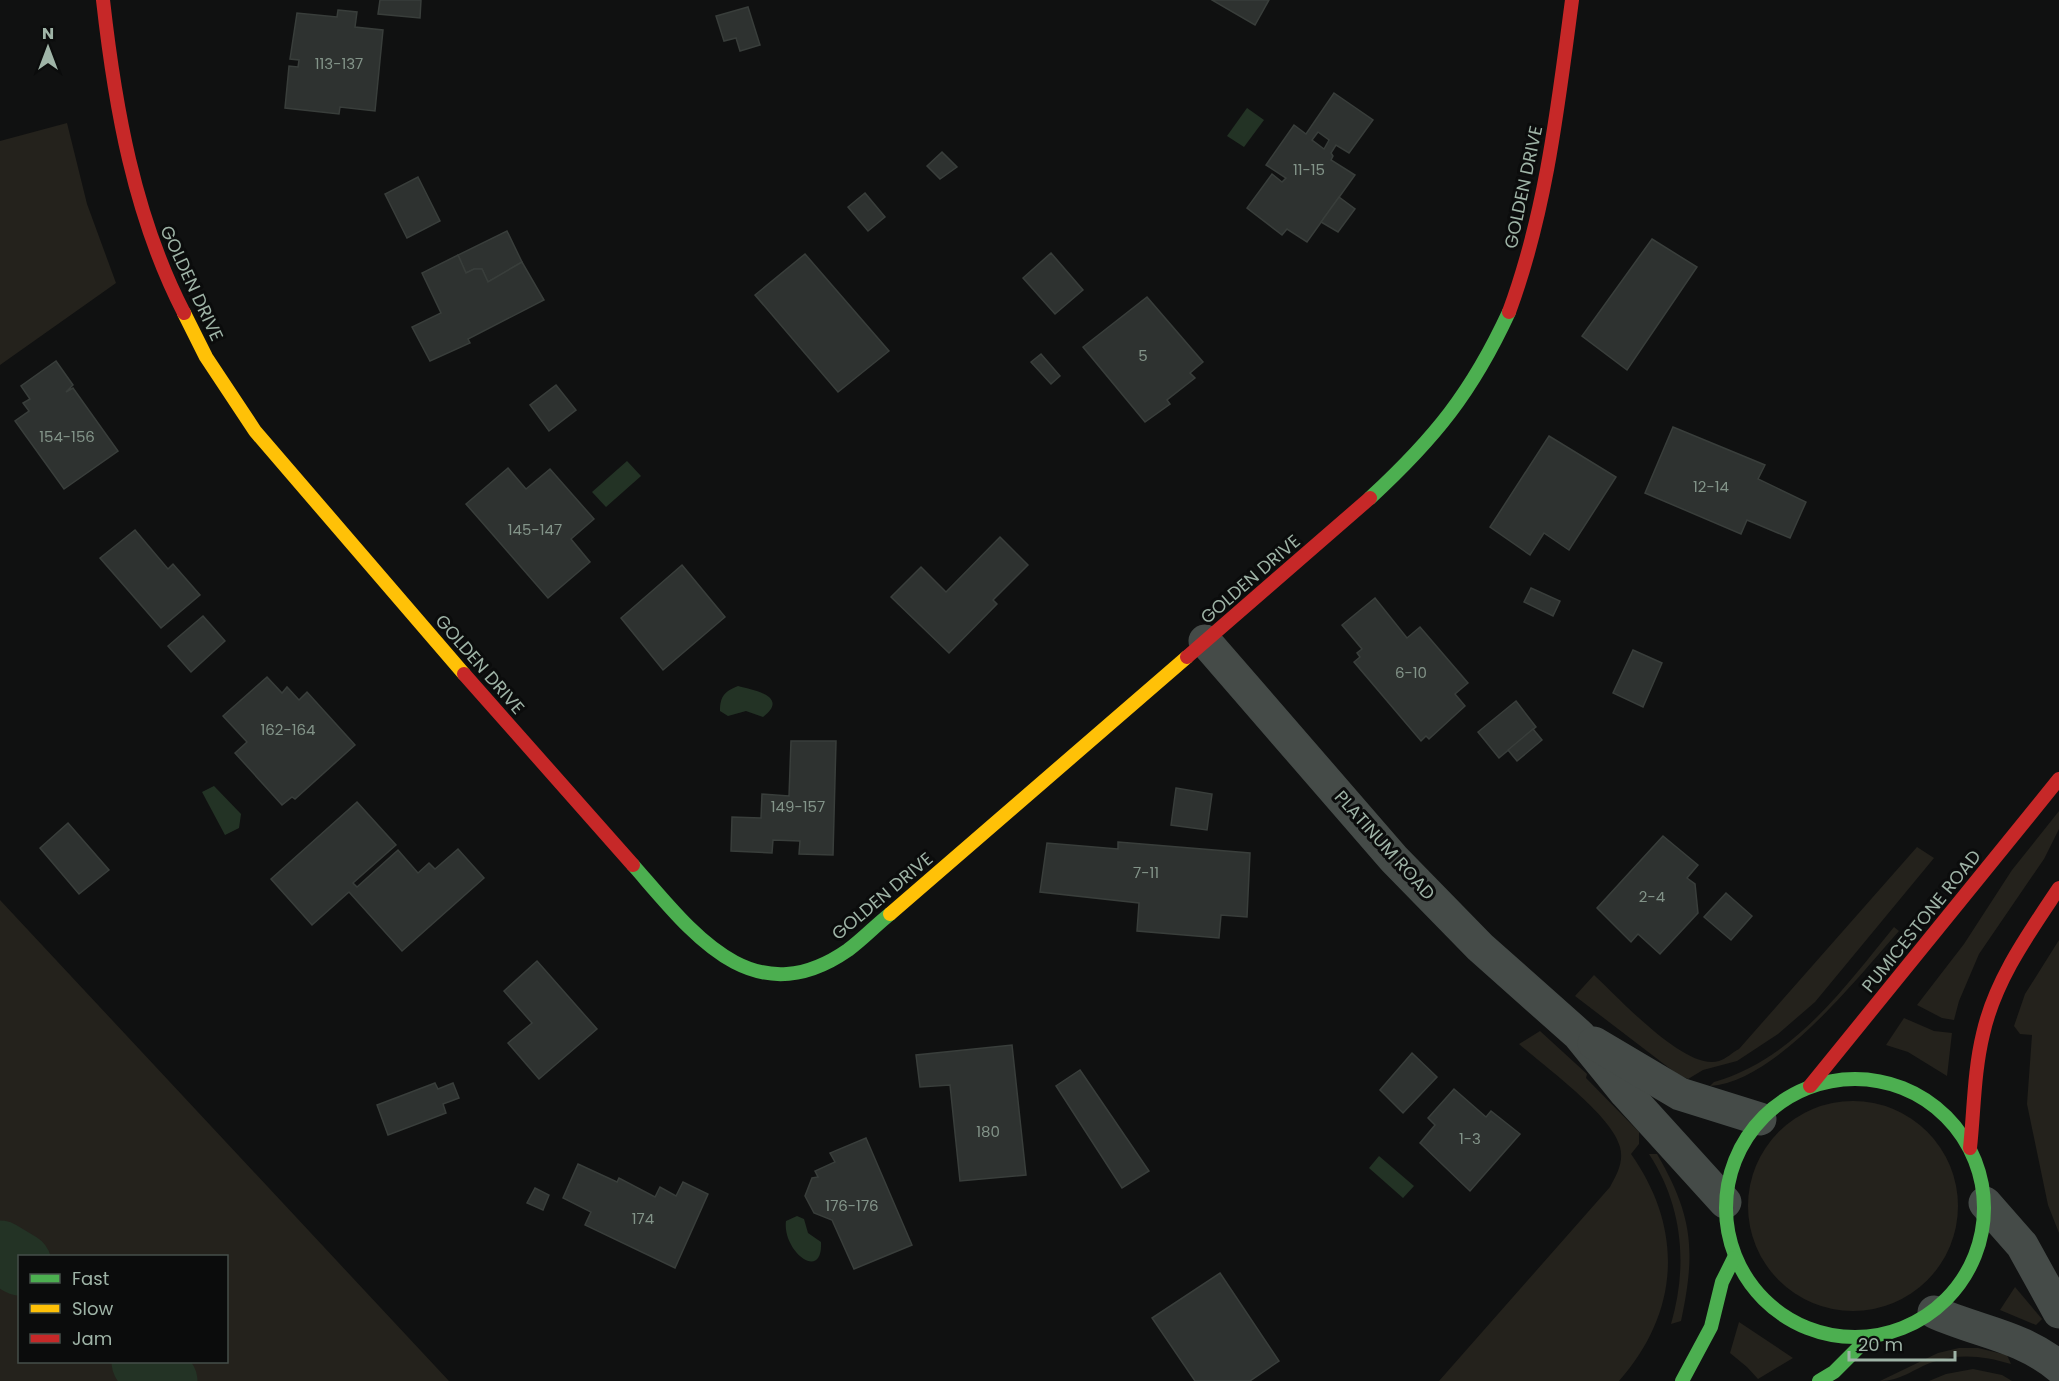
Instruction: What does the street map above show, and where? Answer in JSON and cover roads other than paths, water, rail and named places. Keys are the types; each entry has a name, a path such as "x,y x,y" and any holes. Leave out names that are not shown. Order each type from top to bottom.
{"street":[{"name":"GOLDEN DRIVE","path":"103,0 111,74 125,152 145,222 170,286 200,346 236,406 291,476 693,934 721,957 747,969 771,974 797,973 822,965 848,950 1417,455 1461,401 1491,348 1509,309 1535,231 1549,167 1572,0"},
{"name":"PLATINUM ROAD","path":"1205,640 1394,859 1480,947 1579,1035 1626,1093 1725,1202"},
{"name":"PUMICESTONE ROAD","path":"1810,1086 2059,779"},
{"path":"1970,1148 1978,1061 1987,1018 2000,985 2059,888"},
{"name":"PLATINUM ROAD","path":"1579,1035 1680,1094 1760,1119"},
{"path":"1846,1079 1884,1082 1919,1096 1948,1118 1970,1148 1981,1175 1985,1203 1980,1245 1962,1282 1934,1312 1903,1329 1869,1337 1827,1335 1789,1320 1756,1294 1734,1258 1726,1230 1725,1202 1730,1171 1742,1144 1760,1119 1783,1100 1810,1086 1846,1079"},
{"path":"1985,1203 2022,1245 2059,1312"},
{"path":"1682,1381 1711,1327 1722,1282 1734,1258"},
{"path":"1934,1312 1966,1326 2004,1335 2040,1351 2059,1367"},
{"path":"1819,1381 1834,1372 1869,1337"}],"waterway":[{"path":"0,1252 18,1263"},
{"path":"144,1363 166,1381"}]}
